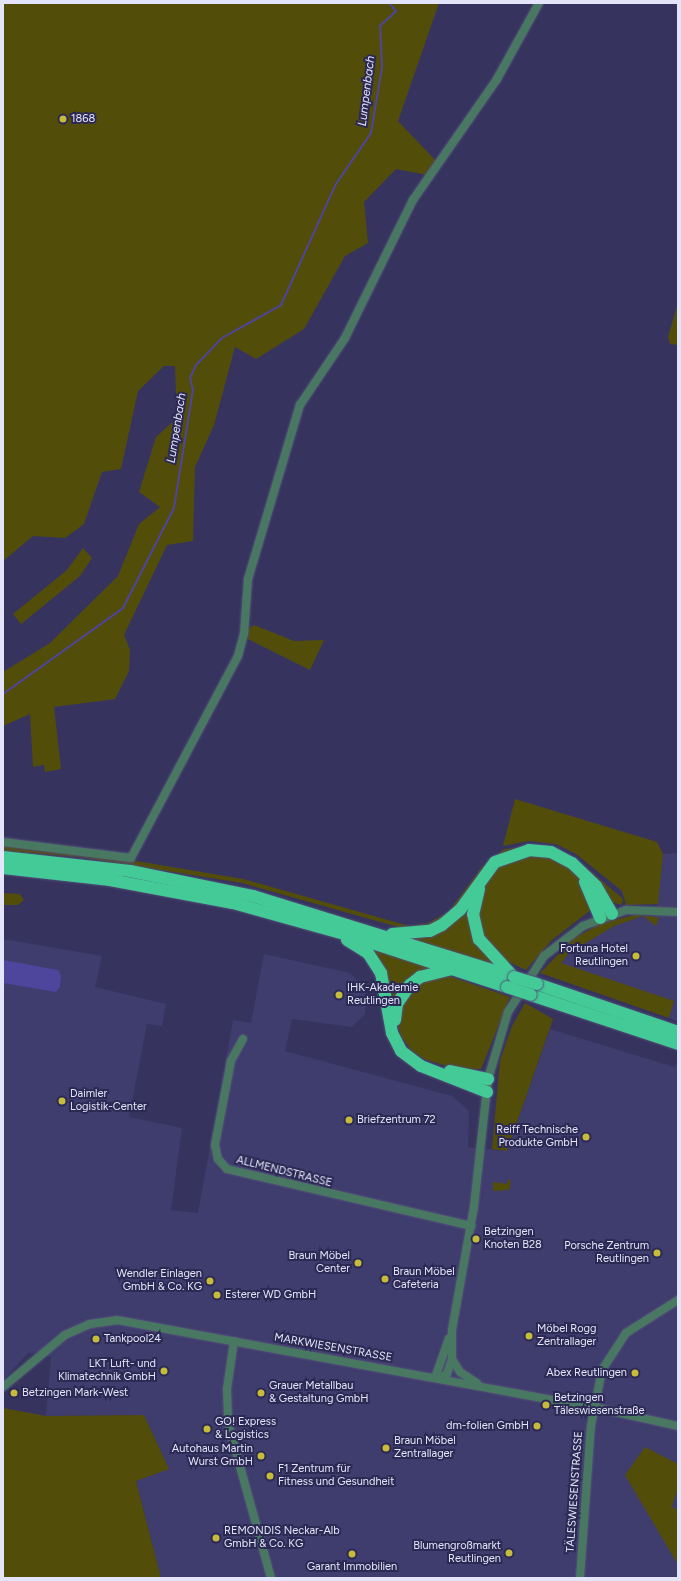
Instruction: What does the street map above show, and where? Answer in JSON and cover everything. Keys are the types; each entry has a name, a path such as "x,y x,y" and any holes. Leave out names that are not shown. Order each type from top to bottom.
{"highway":[{"path":"385,934 430,931 442,925 460,910 495,862 529,850 551,852 572,863 596,886 606,916"},
{"path":"511,980 486,950 475,926 477,892 497,866 529,853 560,860 584,881 606,916"},
{"path":"3,857 111,868 207,885 385,934 511,980 678,1044"},
{"path":"3,868 110,880 180,892 336,932 452,969 511,980"},
{"path":"336,932 368,953 379,968 385,983 392,1034 401,1051 421,1066 486,1092"},
{"path":"452,969 420,978 402,994 395,1012 398,1036 408,1052 422,1062 488,1079"},
{"path":"534,990 678,1032"}],"street":[{"path":"3,842 131,858 240,650 248,579 300,405 345,338 413,200 497,79 539,3"},
{"path":"438,1378 452,1330 471,1226 488,1079 503,1024 527,979 556,945 606,916 646,909 678,912"},
{"name":"ALLMENDSTRASSE","path":"243,1039 231,1060 217,1138 216,1154 221,1164 237,1172 471,1226"},
{"name":"TÄLESWIESENSTRASSE","path":"580,1578 593,1407 602,1370 616,1345 635,1325 678,1300"},
{"name":"MARKWIESENSTRASSE","path":"3,1387 62,1336 103,1321 125,1321 593,1407 678,1426"},
{"path":"438,1378 447,1374 452,1359 452,1330"},
{"path":"234,1341 226,1389 228,1423 271,1578"},
{"path":"452,1359 460,1372 481,1386"}],"shaded area":[{"path":"3,3 439,3 398,121 436,161 427,175 396,169 364,202 368,243 345,256 304,329 256,359 235,347 214,425 195,467 193,541 167,545 124,635 130,650 129,671 115,699 54,707 61,769 45,772 44,765 33,767 30,714 3,726 3,672 50,643 118,576 139,524 160,507 139,492 156,437 177,418 175,366 164,366 138,391 121,469 102,472 84,524 65,538 33,536 3,561"},
{"path":"678,303 678,345 670,344 668,337"},
{"path":"83,548 92,558 80,576 21,624 13,614 67,570"},
{"path":"254,625 294,641 324,640 310,670 246,638 247,630"},
{"path":"515,799 657,842 663,854 658,904 626,905 622,891 576,854 556,844 529,841 503,846"},
{"path":"3,845 130,860 243,879 409,926 426,924 448,912 482,867 504,849 546,845 579,861 623,899 622,905 611,902 573,860 515,850 435,925 409,930 242,883 80,857 3,851"},
{"path":"678,853 678,1022 669,1018 674,1001 560,964 569,953 600,933 626,920 656,915 663,854"},
{"path":"529,855 549,857 568,867 583,882 592,909 552,940 526,970 496,956 477,925 480,893 498,867"},
{"path":"3,893 20,894 24,900 18,905 3,905"},
{"path":"468,905 470,913 499,967 407,937"},
{"path":"635,915 659,917 656,926 643,916 614,926 569,953 561,963 674,1001 669,1018 540,973 574,938 602,923"},
{"path":"3,939 102,956 95,987 166,1004 162,1026 147,1024 129,1117 182,1128 171,1210 198,1213 233,1020 251,1023 264,954 350,973 367,990 365,1014 352,1027 292,1019 285,1051 452,1096 469,1111 468,1147 507,1151 550,1029 674,1067 678,1062 678,1578 161,1578 136,1481 168,1469 144,1415 46,1416 51,1357 28,1353 3,1380"},
{"path":"358,941 439,967 392,1003 388,976"},
{"path":"3,960 58,970 61,975 60,987 56,992 3,983"},
{"path":"443,974 510,997 481,1069 456,1069 424,1059 411,1050 401,1036 397,1021 405,995 411,987"},
{"path":"525,1003 553,1019 507,1151 492,1149 500,1061 512,1026"},
{"path":"508,1179 511,1181 509,1190 493,1191 493,1182 507,1184"},
{"path":"3,1408 46,1416 144,1415 169,1469 136,1481 161,1578 3,1578"},
{"path":"645,1447 678,1464 678,1488 672,1507 678,1510 678,1565 625,1475"}],"waterway":[{"name":"Lumpenbach","path":"3,694 123,608 174,508 193,390 190,378 196,365 222,338 281,305 336,184 371,133 382,67 380,26 396,11 389,3"}],"place":[{"name":"1868","path":"63,119"},
{"name":"Fortuna Hotel Reutlingen","path":"636,956"},
{"name":"IHK-Akademie Reutlingen","path":"339,995"},
{"name":"Daimler Logistik-Center","path":"62,1101"},
{"name":"Briefzentrum 72","path":"349,1120"},
{"name":"Reiff Technische Produkte GmbH","path":"586,1137"},
{"name":"Betzingen Knoten B28","path":"476,1239"},
{"name":"Porsche Zentrum Reutlingen","path":"657,1253"},
{"name":"Braun Möbel Center","path":"358,1263"},
{"name":"Braun Möbel Cafeteria","path":"385,1279"},
{"name":"Wendler Einlagen GmbH & Co. KG","path":"210,1281"},
{"name":"Esterer WD GmbH","path":"217,1295"},
{"name":"Möbel Rogg Zentrallager","path":"529,1336"},
{"name":"Tankpool24","path":"96,1339"},
{"name":"LKT Luft- und Klimatechnik GmbH","path":"164,1371"},
{"name":"Abex Reutlingen","path":"635,1373"},
{"name":"Betzingen Mark-West","path":"14,1393"},
{"name":"Grauer Metallbau & Gestaltung GmbH","path":"261,1393"},
{"name":"Betzingen Täleswiesenstraße","path":"546,1405"},
{"name":"dm-folien GmbH","path":"537,1426"},
{"name":"GO! Express & Logistics","path":"207,1429"},
{"name":"Braun Möbel Zentrallager","path":"386,1448"},
{"name":"Autohaus Martin Wurst GmbH","path":"261,1456"},
{"name":"F1 Zentrum für Fitness und Gesundheit","path":"270,1476"},
{"name":"REMONDIS Neckar-Alb GmbH & Co. KG","path":"216,1538"},
{"name":"Blumengroßmarkt Reutlingen","path":"509,1553"},
{"name":"Garant Immobilien","path":"352,1554"}]}
